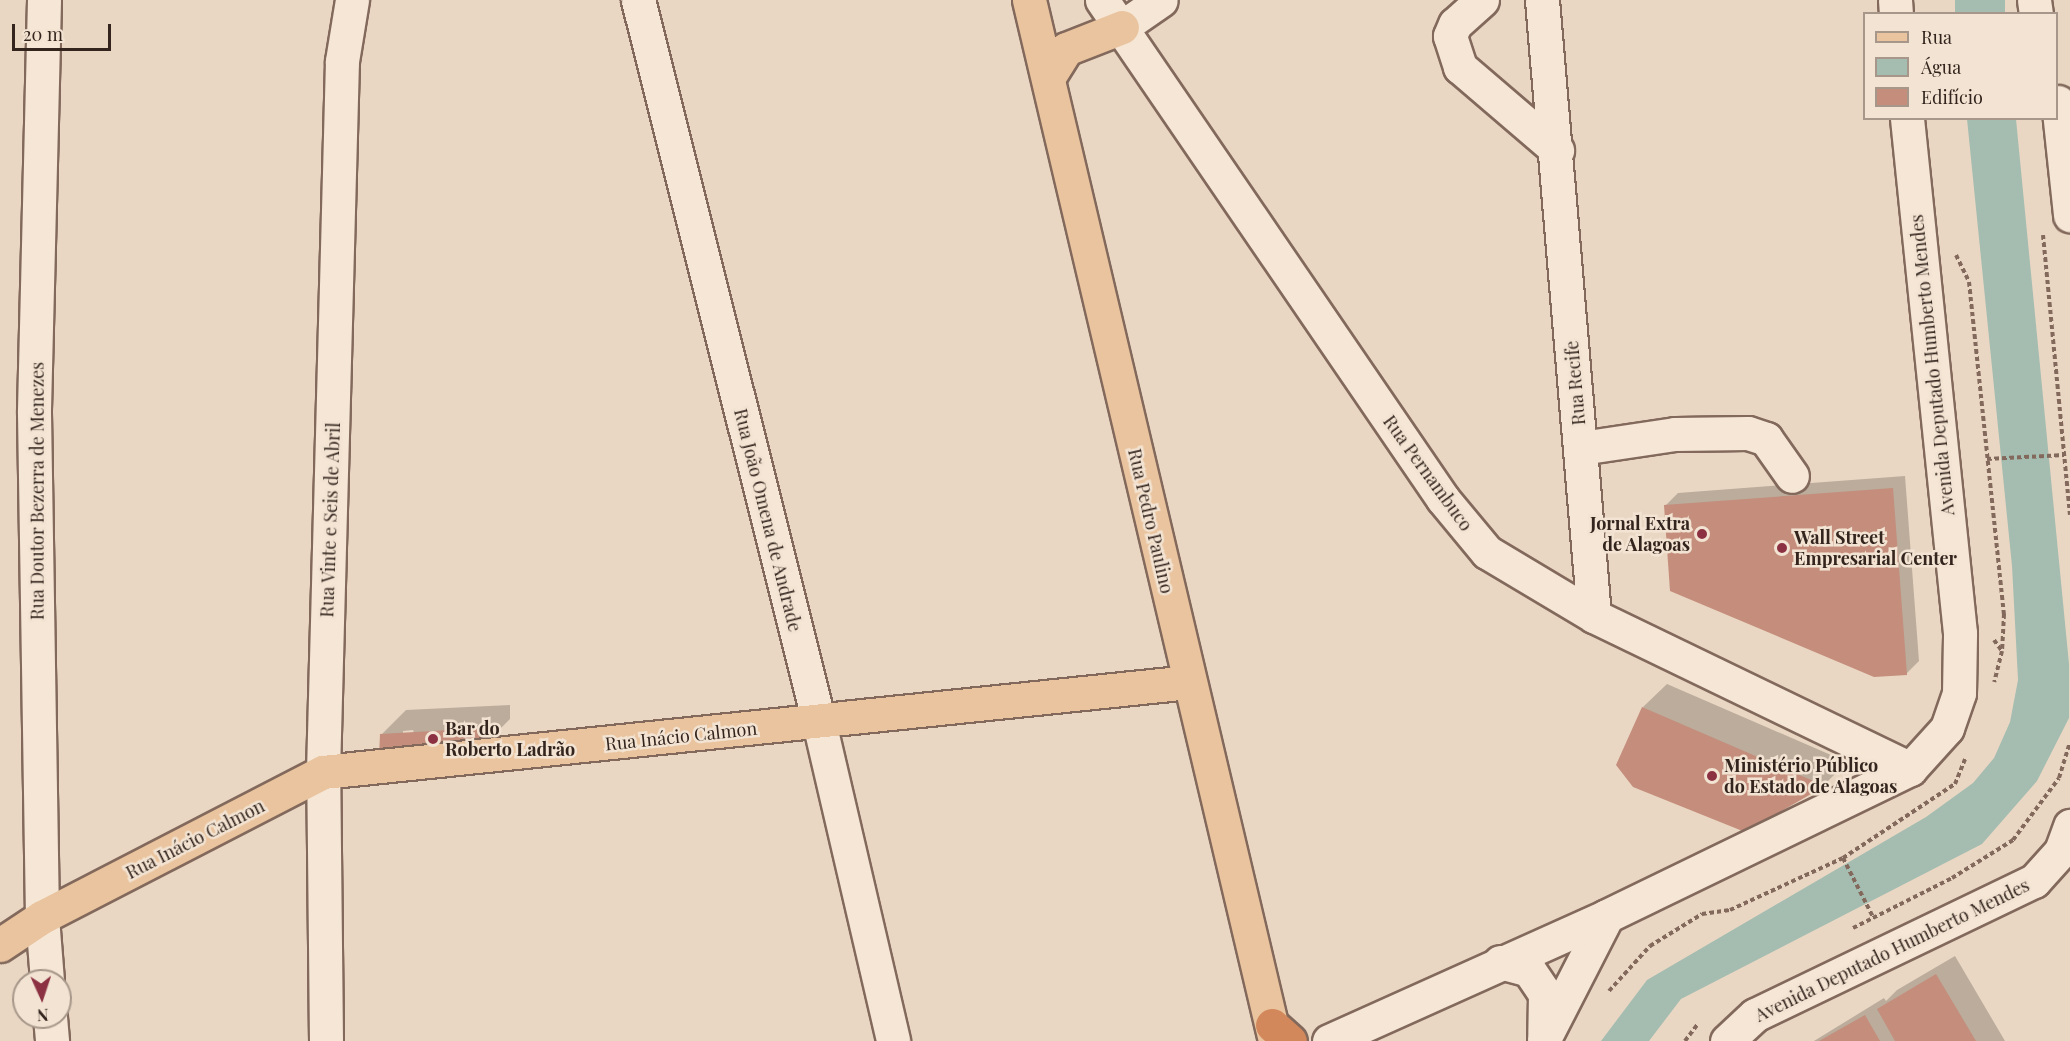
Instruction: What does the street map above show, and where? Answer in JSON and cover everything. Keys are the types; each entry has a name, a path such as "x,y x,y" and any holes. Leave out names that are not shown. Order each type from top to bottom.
{"main road":[{"name":"Rua Pedro Paulino","path":"1029,0 1189,682 1279,1036"},
{"path":"1048,78 1066,49 1122,27"},
{"name":"Rua Inácio Calmon","path":"0,945 42,917 323,772 1189,682"}],"street":[{"name":"Rua Doutor Bezerra de Menezes","path":"44,0 34,413 42,917 46,969"},
{"name":"Rua Vinte e Seis de Abril","path":"326,1041 323,772 342,61 352,0"},
{"name":"Rua João Omena de Andrade","path":"638,0 819,722 893,1041"},
{"name":"Rua Pernambuco","path":"1102,0 1443,499 1487,552 1594,616 1910,769"},
{"path":"1122,27 1161,0"},
{"path":"1482,0 1455,24 1450,36 1460,66 1557,150"},
{"name":"Rua Recife","path":"1542,0 1557,150 1594,616"},
{"name":"Avenida Deputado Humberto Mendes","path":"1329,1041 1500,962 1607,916 1910,769 1947,728 1959,693 1960,633 1907,120"},
{"path":"2050,120 2063,191"},
{"path":"1581,448 1675,434 1748,433 1766,439 1792,476"},
{"name":"Avenida Deputado Humberto Mendes","path":"1727,1041 1755,1015 2034,880 2067,844"},
{"path":"1544,1040 1607,916"},
{"path":"1500,962 1529,970 1545,994 1544,1040"}],"path":[{"path":"2043,232 2070,515"},
{"path":"1954,251 1969,282 2004,614 2002,651"},
{"path":"1987,459 2064,455"},
{"path":"1843,933 1952,878 2013,840 2059,778 2070,743"},
{"path":"1843,858 1873,917"},
{"path":"1685,1041 1698,1023"}],"water":[{"path":"1955,0 2005,0 2005,12 1955,12"},
{"path":"1967,120 2016,120 2069,664 2069,718 2037,781 1982,844 1681,999 1649,1041 1601,1041 1647,980 1926,817 1973,783 1994,758 2010,722 2018,680 2012,566"}],"building":[{"name":"Wall Street Empresarial Center","path":"1893,488 1907,675 1874,677 1670,591 1664,505"},
{"name":"Ministério Público do Estado de Alagoas","path":"1642,707 1825,786 1745,832 1633,787 1616,765"},
{"name":"Bar do Roberto Ladrão","path":"486,728 487,745 379,757 380,734"},
{"path":"1936,974 1976,1041 1895,1041 1877,1009"},
{"path":"1865,1015 1880,1041 1819,1041"}],"place":[{"name":"Jornal Extra de Alagoas","path":"1702,534"},
{"name":"Wall Street Empresarial Center","path":"1782,548"},
{"name":"Bar do Roberto Ladrão","path":"433,739"},
{"name":"Ministério Público do Estado de Alagoas","path":"1712,776"}]}
